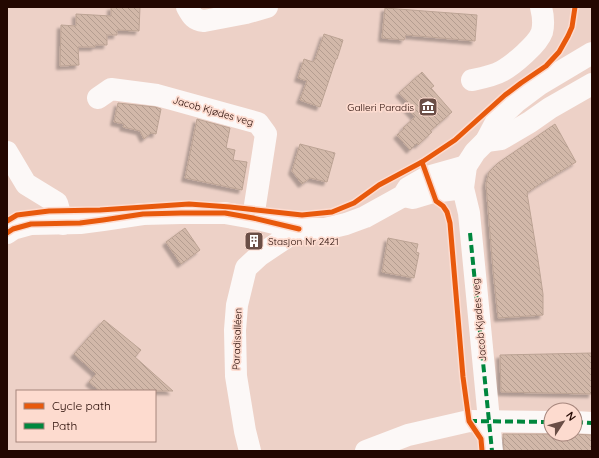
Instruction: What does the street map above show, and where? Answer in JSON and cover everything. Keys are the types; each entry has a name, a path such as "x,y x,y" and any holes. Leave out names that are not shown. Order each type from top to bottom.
{"street":[{"path":"187,7 192,16 198,20 204,21 246,13 267,7"},
{"path":"472,80 490,76 502,71 518,60 535,44 542,32 543,16 541,7"},
{"name":"Jacob Kjødes veg","path":"492,451 479,421 475,220 463,188 466,166 475,152 486,141 496,120 516,102 540,84 592,53"},
{"path":"486,141 501,140 550,108 592,84"},
{"name":"Jacob Kjødes veg","path":"98,98 111,90 156,95 258,123 266,134 253,218"},
{"path":"7,152 26,184 56,203 63,224"},
{"path":"7,233 13,229 31,224 63,224 143,214 181,213 225,213 299,229 325,229 346,224 365,216 403,196 408,188 427,178 466,166"},
{"path":"403,196 413,198 433,192 463,188"},
{"name":"Paradisalléen","path":"250,451 245,431 236,376 235,330 237,304 246,268 260,255 299,229"},
{"path":"366,451 408,435 479,421 543,422"}],"building":[{"path":"111,7 140,7 139,31 117,30 117,35 107,35 107,45 78,47 79,65 60,66 61,25 76,26 76,14 111,16"},
{"path":"385,8 477,15 475,41 406,35 404,40 382,38"},
{"path":"324,34 343,40 320,107 300,100 307,81 298,78 304,59 313,62 315,60"},
{"path":"422,72 434,86 431,88 452,112 430,131 432,132 418,145 417,143 410,150 397,135 415,117 405,106 409,104 399,93"},
{"path":"118,103 161,109 156,134 151,133 144,139 140,131 123,127 124,124 114,122"},
{"path":"197,119 230,128 226,148 235,150 233,160 247,162 242,190 185,178"},
{"path":"555,124 576,162 527,193 543,294 543,315 498,318 486,184 489,172 498,163"},
{"path":"300,144 335,153 327,182 310,178 302,184 292,171"},
{"path":"185,228 200,250 181,264 166,242"},
{"path":"388,238 418,244 416,252 419,253 414,278 382,272"},
{"path":"104,320 141,350 135,357 173,391 99,390 89,382 96,374 74,354"},
{"path":"592,353 592,394 501,392 500,355"},
{"path":"503,434 543,434 543,442 583,442 583,435 592,435 592,451 504,451"}],"marked path":[{"path":"470,233 492,451"},
{"path":"469,421 543,422"},
{"path":"583,422 592,423"}],"cycle path":[{"path":"7,221 17,215 49,211 100,210 189,204 302,215 332,212 354,203 379,185 422,162 455,140 505,95 546,66 559,52 568,36 572,27 575,7"},
{"path":"422,162 436,201 443,206 447,212 450,223 463,377 469,421 481,439 482,451"},
{"path":"7,233 13,229 31,224 80,223 143,214 181,213 225,213 299,229"}],"place":[{"name":"Galleri Paradis","path":"428,107"},
{"name":"Stasjon Nr 2421","path":"254,241"}]}
